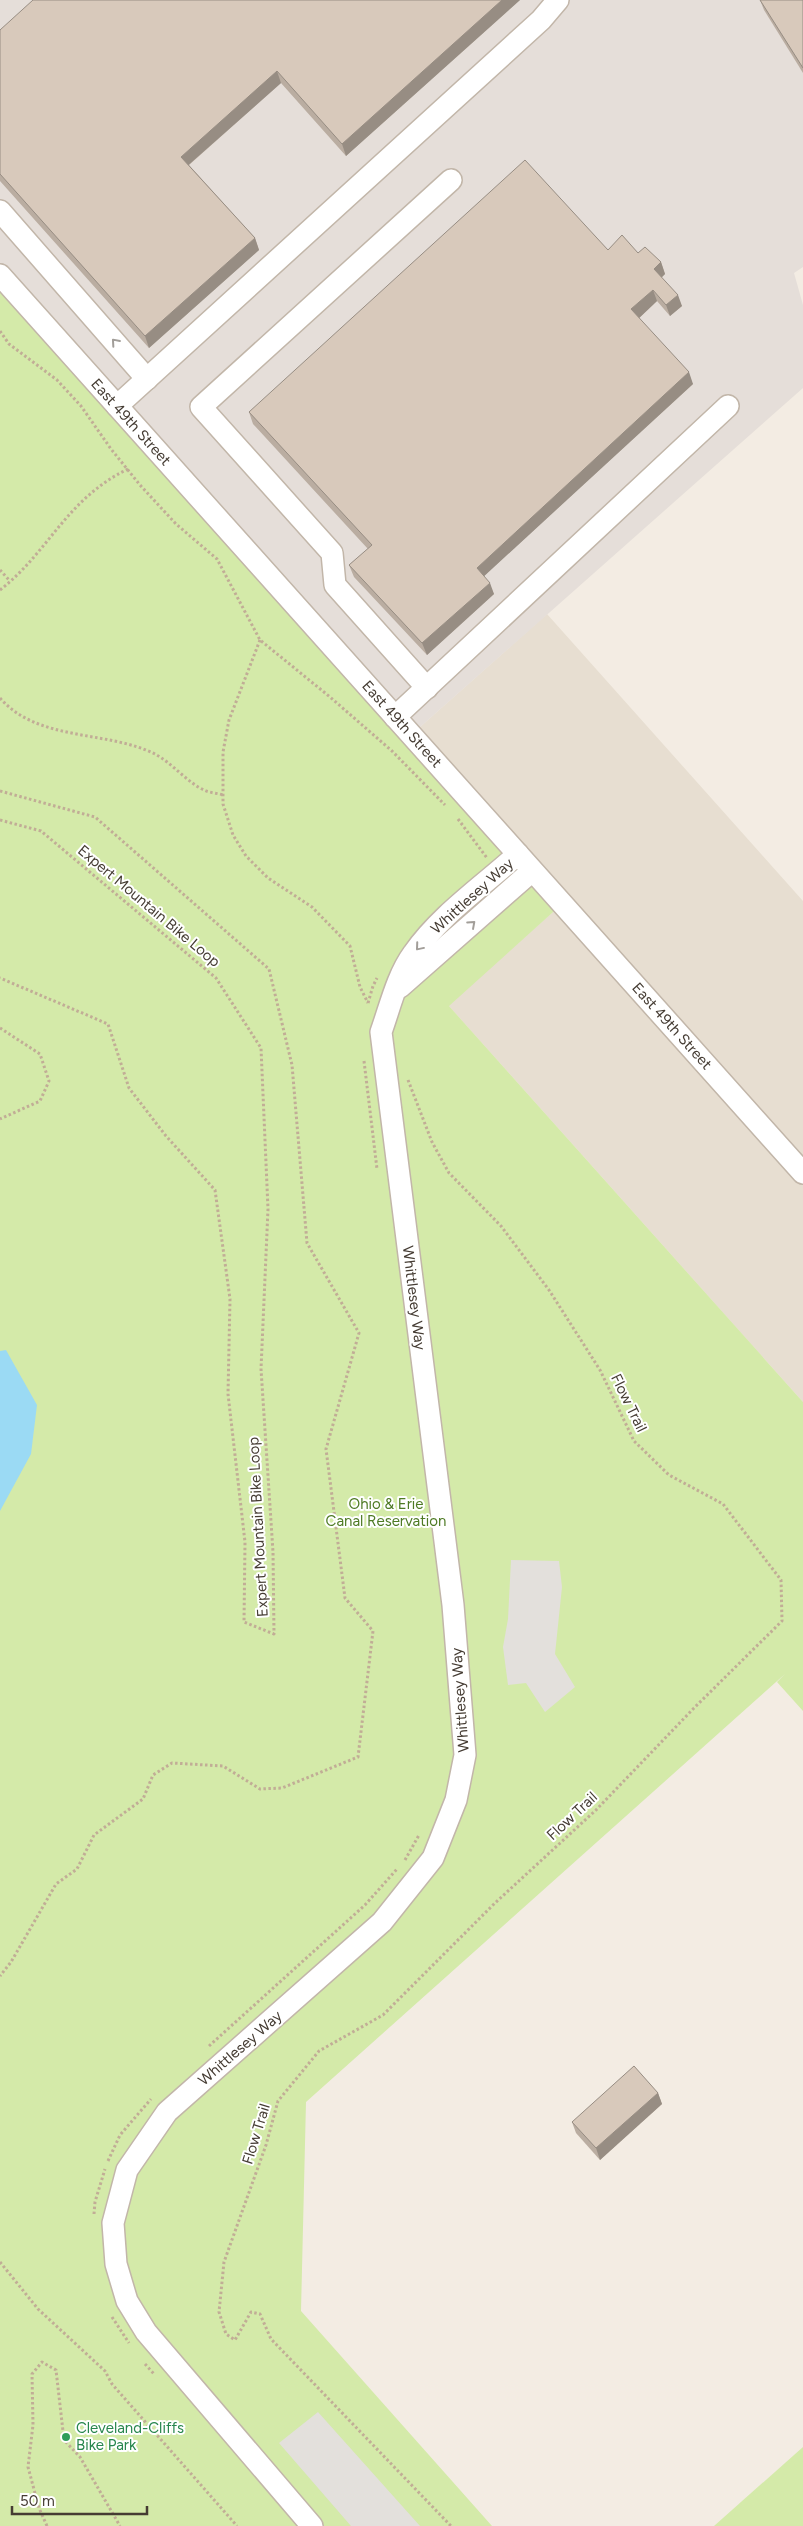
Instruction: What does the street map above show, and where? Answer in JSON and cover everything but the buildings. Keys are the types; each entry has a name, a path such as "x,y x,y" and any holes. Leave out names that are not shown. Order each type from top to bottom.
{"street":[{"path":"117,406 541,20 558,0"},
{"path":"427,688 335,585 332,553 201,407 451,180"},
{"path":"0,211 147,379"},
{"name":"East 49th Street","path":"0,275 803,1173"},
{"path":"395,717 728,406"},
{"name":"Whittlesey Way","path":"312,2526 146,2332 127,2301 116,2264 113,2223 127,2170 167,2112 382,1922 433,1858 456,1800 465,1755 453,1605 374,1060 381,1032 396,990 412,955 433,930 518,854"},
{"name":"Whittlesey Way","path":"396,990 532,870"}],"path":[{"path":"0,331 9,344 57,380 70,393 128,470 176,524 217,559 260,640 392,751 448,808"},
{"path":"0,590 85,497 114,476 128,470"},
{"path":"0,570 10,581"},
{"path":"260,640 229,720 223,752 223,794 233,835 246,856 268,878 312,906 350,946 360,987 368,1004"},
{"path":"0,698 23,717 51,728 127,744 155,754 203,790 223,794"},
{"name":"Expert Mountain Bike Loop","path":"0,791 95,817 269,969 292,1066 307,1243 359,1333 326,1449 345,1598 373,1630 358,1757 282,1788 260,1789 223,1766 172,1764 153,1775 143,1799 94,1835 77,1869 56,1884 0,1976"},
{"path":"455,815 490,862"},
{"name":"Expert Mountain Bike Loop","path":"0,820 41,831 216,978 262,1048 268,1209 262,1369 273,1552 274,1634 244,1622 245,1542 228,1394 230,1299 215,1190 166,1136 129,1088 108,1024 0,978"},
{"path":"366,1010 372,986 382,971"},
{"path":"0,1028 40,1054 49,1081 40,1101 0,1119"},
{"path":"374,1060 378,1178"},
{"name":"Flow Trail","path":"374,1060 406,1075 432,1142 449,1173 501,1226 549,1290 600,1370 634,1441 669,1475 722,1504 781,1580 782,1621 694,1708 596,1810 495,1903 383,2015 319,2051 278,2101 260,2162 224,2262 219,2312 226,2334 234,2340 251,2312 260,2314 271,2339 451,2526"},
{"path":"206,2049 365,1905 403,1862 420,1834"},
{"path":"112,2152 120,2135 142,2107 156,2094"},
{"path":"0,2262 38,2309 105,2371 112,2384 237,2526"},
{"path":"47,2526 39,2508 28,2468 33,2426 32,2374 42,2362 56,2370 64,2440 80,2457 120,2526"}],"shaded area":[{"path":"0,0 803,0 803,267 794,273 803,305 803,388 411,735 0,275"},
{"path":"547,614 803,901 803,1402 448,1005 562,904 411,735"},
{"path":"511,1560 559,1561 562,1587 555,1654 575,1687 545,1712 526,1683 508,1685 503,1647 508,1619"},
{"path":"318,2412 420,2526 351,2526 279,2443"}],"green space":[{"name":"Ohio & Erie Canal Reservation","path":"0,275 562,904 449,1006 803,1402 803,1711 777,1682 785,1674 306,2102 301,2311 492,2526 0,2526"},
{"path":"803,2447 803,2526 714,2526"}],"water":[{"path":"6,1350 37,1405 31,1454 0,1511 0,1351"}],"place":[{"name":"Cleveland-Cliffs Bike Park","path":"66,2437"}]}
